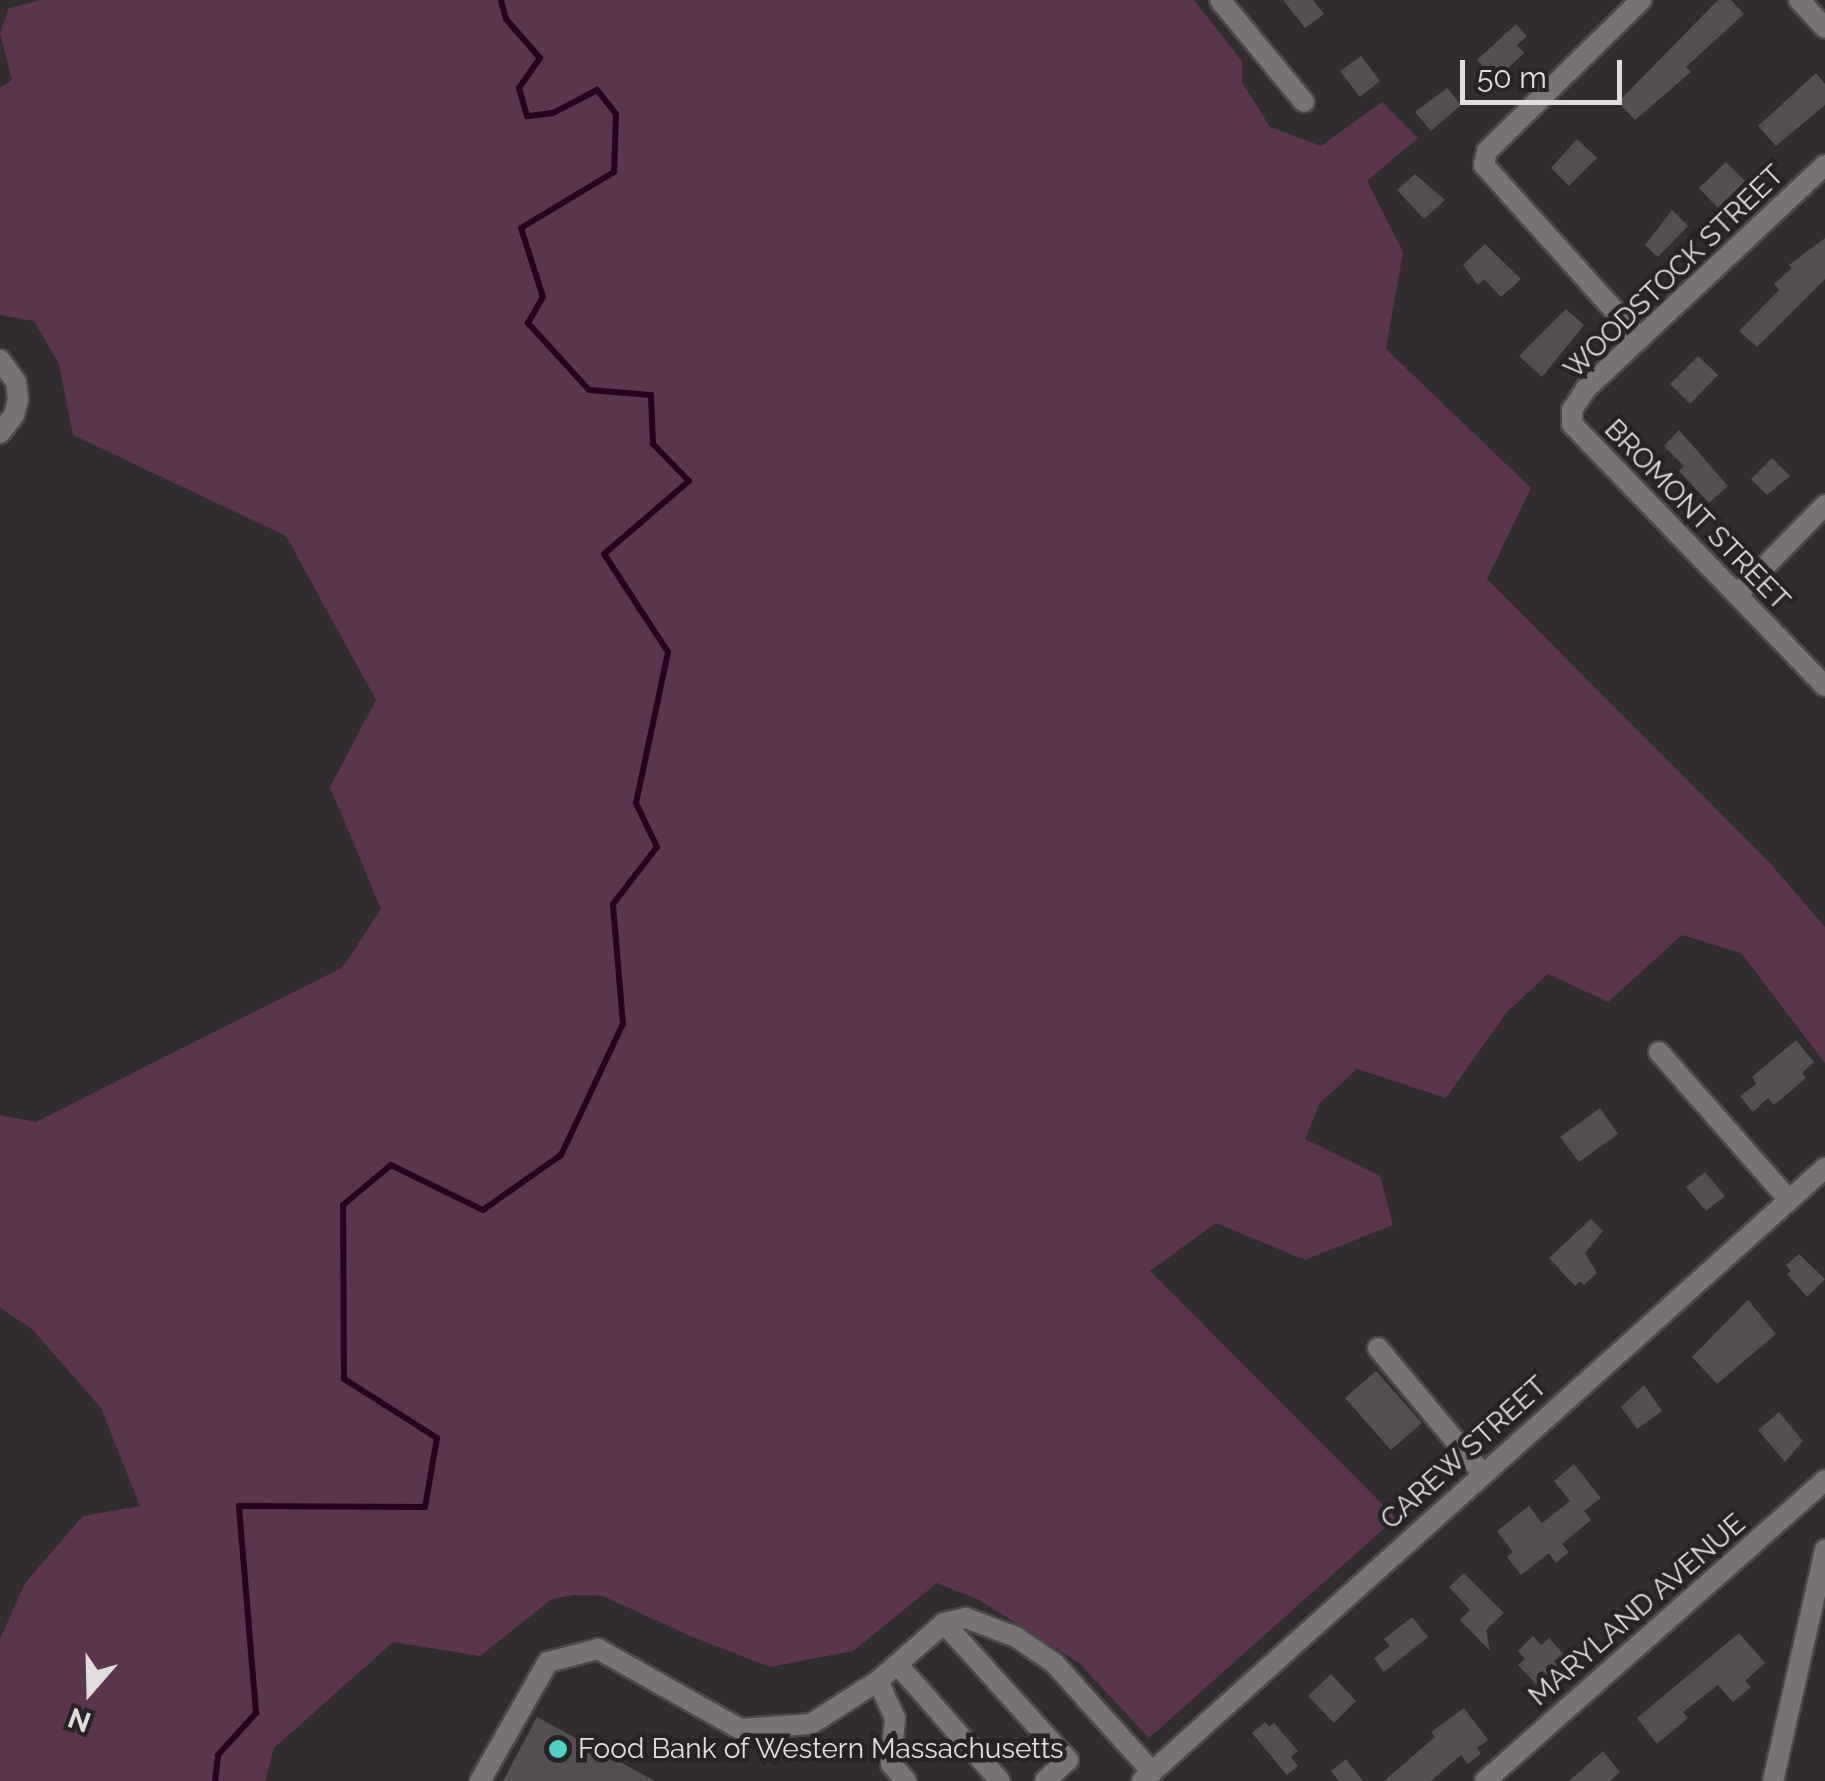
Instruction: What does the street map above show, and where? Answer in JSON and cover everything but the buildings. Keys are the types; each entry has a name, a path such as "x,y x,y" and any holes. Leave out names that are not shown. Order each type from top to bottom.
{"street":[{"path":"1220,0 1304,102"},
{"path":"1640,338 1484,166 1487,152 1642,0"},
{"path":"1799,0 1825,28"},
{"name":"WOODSTOCK STREET","path":"1572,424 1572,410 1586,389 1825,165"},
{"path":"0,360 16,382 18,399 14,414 0,433"},
{"name":"BROMONT STREET","path":"1572,424 1825,686"},
{"path":"1737,595 1825,505"},
{"path":"1659,1052 1788,1200"},
{"name":"CAREW STREET","path":"1146,1776 1825,1168"},
{"path":"1378,1348 1482,1473"},
{"name":"MARYLAND AVENUE","path":"1485,1781 1824,1483"},
{"path":"1773,1781 1825,1550"},
{"path":"480,1781 548,1662 598,1648 740,1729 812,1724 878,1681 944,1624 966,1618 1016,1637 1054,1663 1146,1776"},
{"path":"944,1624 1068,1760 1045,1781"},
{"path":"898,1664 1000,1781"},
{"path":"878,1681 896,1718 891,1764 906,1781"}],"shaded area":[{"path":"41,0 1194,0 1242,61 1242,82 1270,127 1321,146 1382,102 1418,138 1367,181 1403,252 1386,349 1531,488 1487,579 1768,861 1825,927 1825,1063 1741,953 1682,935 1608,1002 1548,974 1507,1012 1446,1098 1357,1069 1320,1103 1305,1139 1380,1176 1393,1225 1305,1260 1216,1223 1150,1271 1396,1518 1149,1738 1079,1663 979,1600 937,1583 853,1651 770,1667 603,1596 575,1595 552,1599 480,1656 393,1642 274,1748 265,1781 0,1781 0,1639 25,1583 83,1516 140,1506 101,1408 32,1329 0,1308 0,1115 36,1122 343,967 381,909 330,787 376,700 286,536 73,435 59,364 34,321 0,315 0,88 12,80 0,33 9,8"}],"waterway":[{"path":"215,1781 218,1755 256,1713 239,1506 425,1507 437,1438 344,1379 343,1205 391,1165 483,1210 561,1155 623,1024 613,904 657,847 636,803 668,652 604,554 689,481 653,444 651,395 589,390 528,323 543,297 521,228 614,172 616,114 597,90 553,113 527,116 519,88 540,58 506,19 501,0"}],"place":[{"name":"Food Bank of Western Massachusetts","path":"558,1749"}]}
